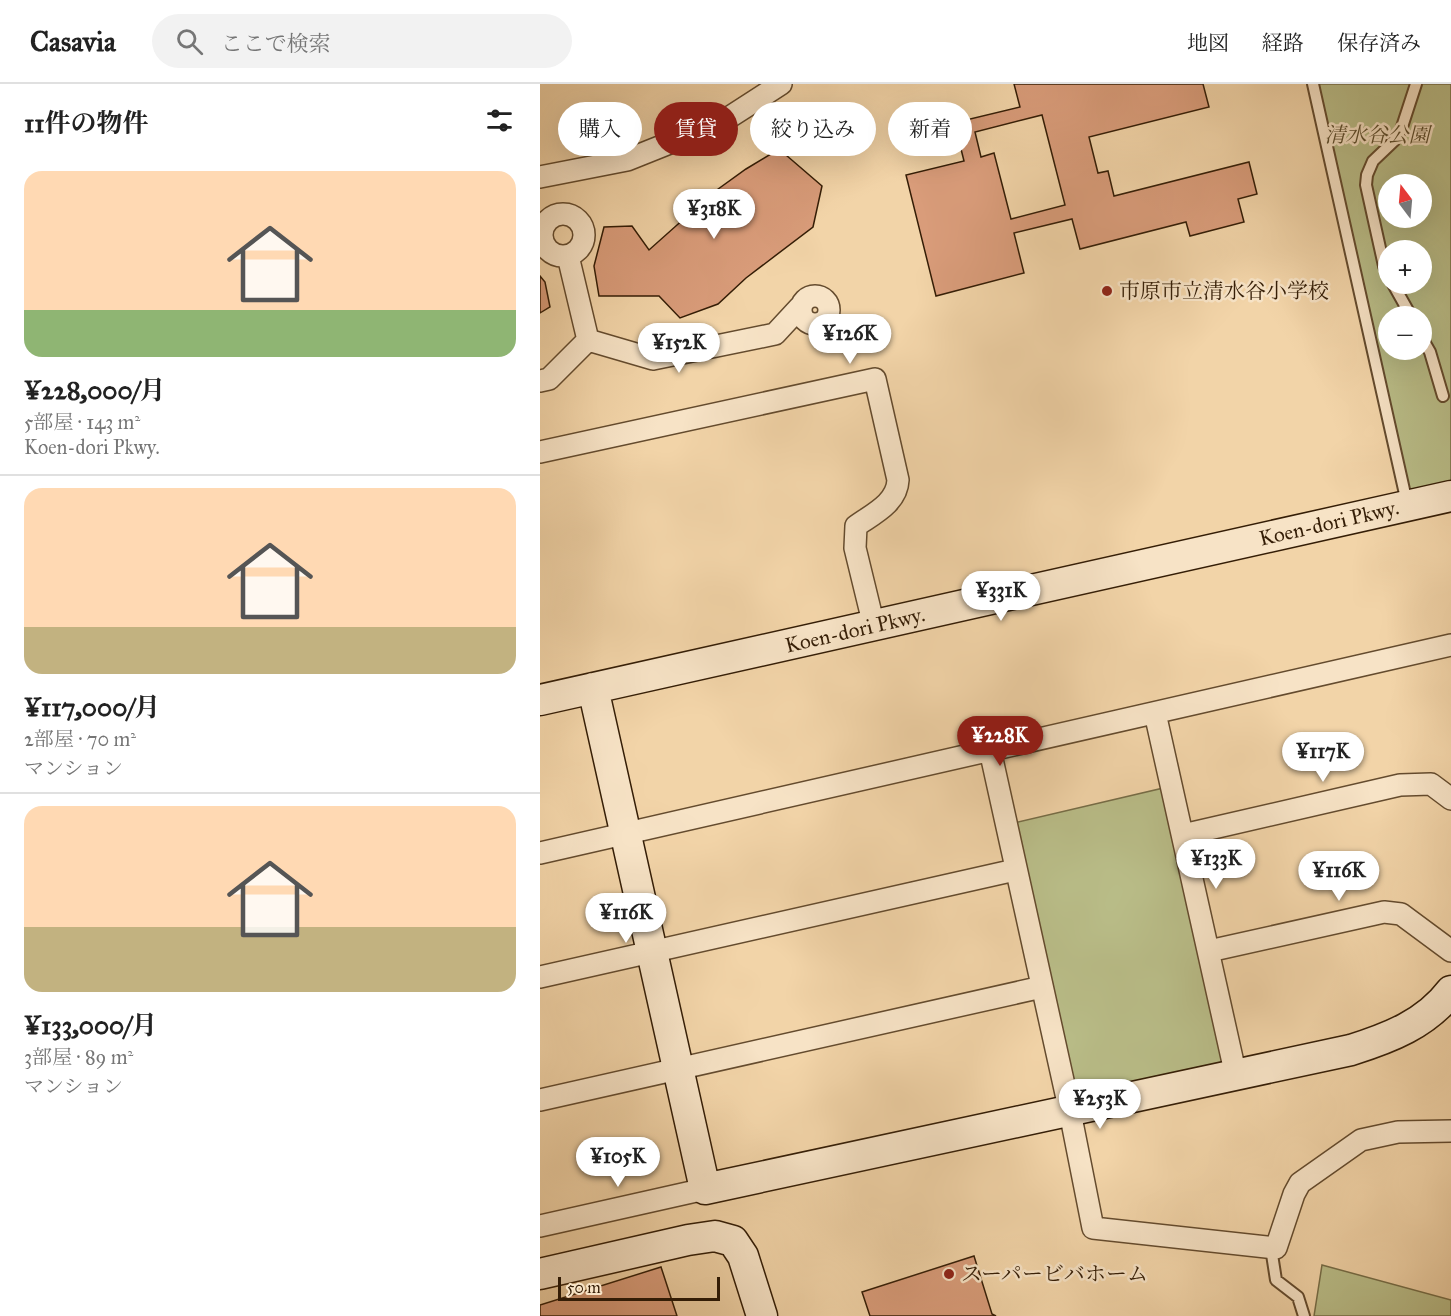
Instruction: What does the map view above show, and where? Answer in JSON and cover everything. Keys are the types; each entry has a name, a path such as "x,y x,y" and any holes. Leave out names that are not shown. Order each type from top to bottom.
{"street":[{"path":"540,177 627,160 722,122 781,84"},
{"path":"568,256 588,340"},
{"path":"588,340 653,359 775,334 800,308"},
{"path":"540,381 549,379 588,340"},
{"path":"540,452 875,380 898,480 898,489 885,507 856,526 855,548 874,626"},
{"name":"Koen-dori Pkwy.","path":"540,700 1451,496"},
{"path":"540,853 1451,645"},
{"path":"593,688 705,1189"},
{"path":"1155,713 1236,1076"},
{"path":"990,750 1070,1112 1093,1228 1276,1248 1294,1194 1300,1183 1361,1140 1398,1132 1451,1131"},
{"path":"1183,835 1400,785 1431,784 1451,799"},
{"path":"540,977 1015,870"},
{"path":"1209,951 1384,912 1401,915 1451,951"},
{"path":"540,1100 1042,987"},
{"path":"540,1226 1351,1050 1408,1029 1451,991"},
{"path":"540,1274 688,1240 715,1236 733,1241 743,1256 762,1316"}],"lane":[{"path":"1313,84 1407,506"},
{"path":"1378,240 1366,185 1367,175 1373,161 1394,141 1401,130 1415,86 1402,84"},
{"path":"1432,359 1443,396"},
{"path":"1271,1248 1276,1280 1298,1297 1304,1316"}],"green space":[{"name":"清水谷公園","path":"1313,84 1451,84 1451,496 1407,506"},
{"path":"1172,786 1236,1076 1070,1112 1005,825"},
{"path":"1322,1265 1451,1300 1451,1316 1314,1316"}],"building":[{"path":"1014,84 1203,84 1209,107 1089,137 1098,173 1108,171 1114,196 1249,162 1257,194 1238,199 1244,222 1190,236 1186,222 1080,249 1072,219 1014,233 1024,273 936,296 906,175 964,161 963,156 972,156 972,119 1020,107","holes":["1042,115 1065,205 1011,219 994,153 981,157 975,132"]},
{"path":"767,156 787,156 822,186 813,227 746,278 718,304 680,318 659,296 599,296 594,266 604,227 632,226 649,250 714,192"},
{"path":"540,276 545,282 550,307 540,313"},
{"name":"スーパービバホーム","path":"974,1256 992,1314 996,1316 870,1316 862,1292"},
{"path":"661,1267 677,1316 540,1316 540,1305"}],"place":[{"name":"市原市立清水谷小学校","path":"1107,291"},
{"name":"スーパービバホーム","path":"949,1274"}]}
